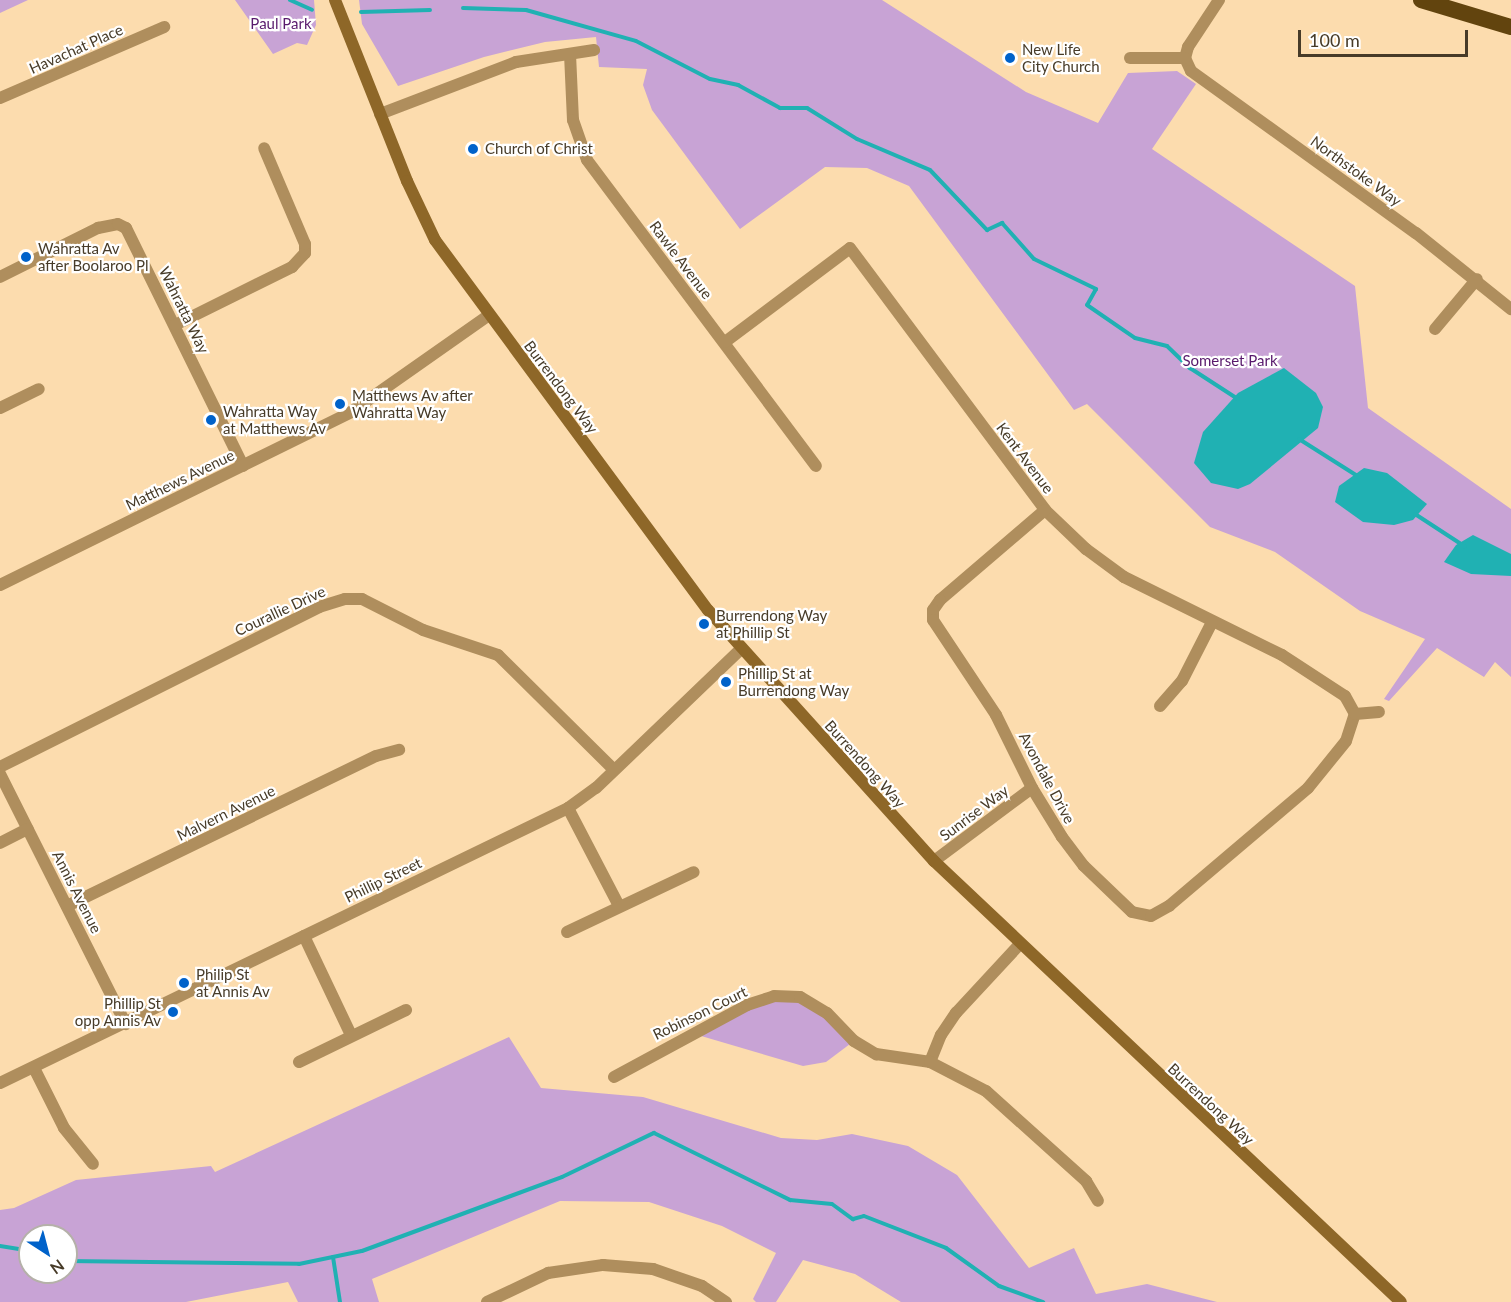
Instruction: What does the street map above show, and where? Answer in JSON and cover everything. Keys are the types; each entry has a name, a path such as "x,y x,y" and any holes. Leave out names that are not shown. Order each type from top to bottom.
{"highway":[{"path":"1421,0 1511,27"}],"main road":[{"name":"Burrendong Way","path":"335,0 380,114 435,240 708,610 934,861 1019,945 1401,1302"}],"street":[{"path":"1130,58 1185,58 1194,34 1219,0"},
{"name":"Havachat Place","path":"0,98 164,27"},
{"path":"380,114 516,62 594,50"},
{"name":"Rawle Avenue","path":"570,54 573,120 587,160 816,466"},
{"name":"Northstoke Way","path":"1185,58 1193,73 1477,279 1511,309"},
{"path":"176,325 292,267 304,253 305,244 264,148"},
{"name":"Wahratta Way","path":"0,276 98,228 118,224 132,236 243,466"},
{"name":"Kent Avenue","path":"725,342 850,249 1045,510 1086,549 1124,576 1282,655 1345,696 1355,714"},
{"path":"1435,329 1477,279"},
{"name":"Matthews Avenue","path":"0,585 366,403 489,315"},
{"path":"0,408 39,389"},
{"name":"Avondale Drive","path":"1045,510 933,610 937,630 985,696 1032,788 1084,866 1132,912 1151,916 1169,906 1308,788 1346,741 1355,714"},
{"name":"Courallie Drive","path":"0,766 320,607 345,599 362,599 423,630 475,644 498,655 613,769"},
{"path":"1160,706 1182,681 1212,622"},
{"name":"Phillip Street","path":"0,1083 568,808 596,788 613,769 741,649"},
{"path":"1355,714 1379,712"},
{"name":"Malvern Avenue","path":"67,906 376,756 399,750"},
{"name":"Annis Avenue","path":"0,774 126,1023"},
{"name":"Sunrise Way","path":"934,861 1032,788"},
{"path":"568,808 619,906"},
{"path":"0,843 28,829"},
{"path":"567,932 694,872"},
{"path":"304,936 351,1035"},
{"path":"930,1062 941,1035 956,1013 1019,945"},
{"name":"Robinson Court","path":"614,1077 747,1005 774,996 800,998 827,1013 854,1041 876,1054 930,1062 986,1091 1018,1116 1086,1181 1098,1201"},
{"path":"299,1062 406,1010"},
{"path":"34,1068 64,1128 93,1164"},
{"path":"487,1302 548,1273 603,1265 653,1269 702,1286 726,1302"}],"green space":[{"path":"0,0 28,0 0,13"},
{"name":"Paul Park","path":"235,0 314,0 316,25 307,45 297,43 273,54"},
{"name":"Somerset Park","path":"359,0 882,0 1026,92 1098,123 1128,73 1177,71 1196,84 1152,149 1355,286 1368,408 1511,509 1511,677 1495,662 1484,677 1437,648 1389,701 1384,699 1425,639 1360,611 1275,552 1210,527 1087,404 1074,410 909,186 867,168 825,167 740,229 652,110 643,85 647,69 599,67 596,37 545,42 484,57 398,86 362,24"},
{"path":"800,997 854,1041 826,1062 803,1066 691,1033 747,1005"},
{"path":"509,1037 541,1088 643,1097 781,1138 817,1140 852,1134 908,1146 957,1175 1029,1268 1074,1248 1096,1294 1147,1284 1217,1302 901,1302 855,1274 803,1260 776,1302 756,1302 753,1299 776,1253 722,1226 649,1202 560,1201 372,1279 379,1302 298,1302 288,1282 186,1302 0,1302 0,1210 14,1208 76,1180 211,1166 215,1172"}],"water":[{"path":"1284,368 1316,393 1323,407 1318,428 1250,484 1238,489 1211,483 1194,463 1203,432 1238,393"},
{"path":"1364,468 1387,473 1427,504 1413,520 1394,525 1363,522 1335,502 1339,486"},
{"path":"1473,535 1511,554 1511,576 1471,574 1444,562 1456,545"}],"waterway":[{"path":"290,0 312,10"},
{"path":"463,8 526,10 636,41 710,79 738,85 780,108 807,108 857,139 930,170 987,230 1002,223 1034,259 1096,289 1087,305 1135,338 1167,346 1190,368 1238,399"},
{"path":"361,12 430,10"},
{"path":"1299,439 1359,477"},
{"path":"1415,514 1464,546"},
{"path":"78,1261 299,1264 362,1251 562,1177 654,1133 790,1200 832,1204 853,1219 864,1216 946,1248 999,1286 1043,1302"},
{"path":"0,1246 18,1249"},
{"path":"333,1257 340,1302"}],"place":[{"name":"New Life City Church","path":"1010,58"},
{"name":"Church of Christ","path":"473,149"},
{"name":"Wahratta Av after Boolaroo Pl","path":"26,257"},
{"name":"Matthews Av after Wahratta Way","path":"340,404"},
{"name":"Wahratta Way at Matthews Av","path":"211,420"},
{"name":"Burrendong Way at Phillip St","path":"704,624"},
{"name":"Phillip St at Burrendong Way","path":"726,682"},
{"name":"Philip St at Annis Av","path":"184,983"},
{"name":"Phillip St opp Annis Av","path":"173,1012"}]}
